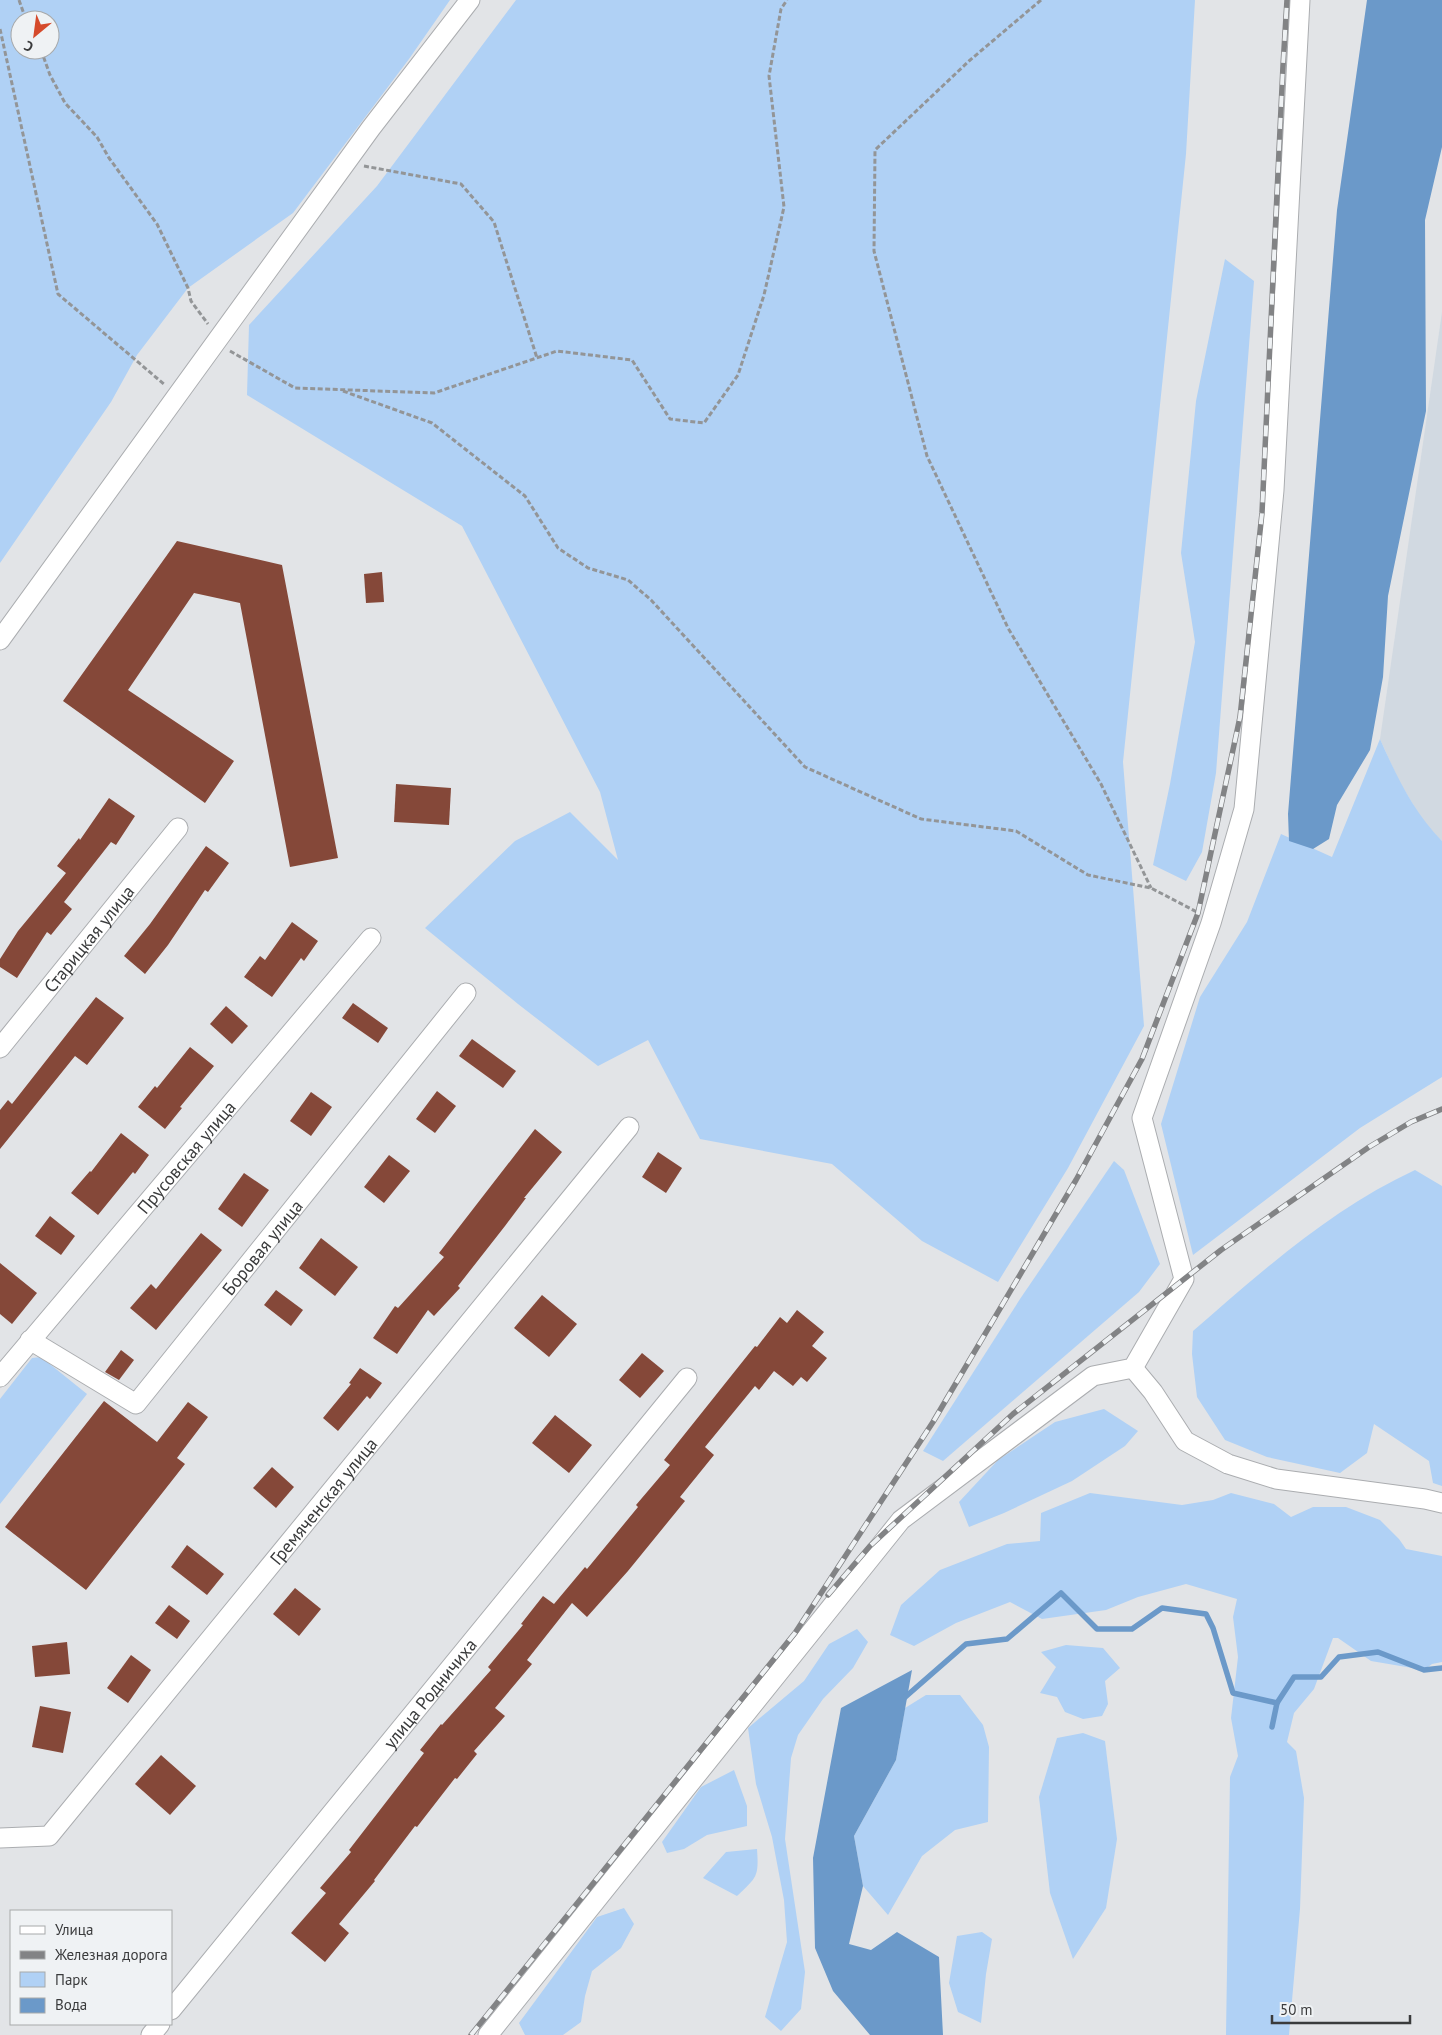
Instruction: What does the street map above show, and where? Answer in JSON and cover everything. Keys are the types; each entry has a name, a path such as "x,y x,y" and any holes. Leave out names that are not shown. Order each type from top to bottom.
{"street":[{"path":"0,640 346,163 470,0"},
{"path":"488,2035 902,1520 1093,1376 1133,1368 1184,1279 1142,1118 1211,923 1244,809 1274,490 1300,0"},
{"name":"Старицкая улица","path":"0,1048 178,828"},
{"name":"Прусовская улица","path":"0,1378 30,1340 371,938"},
{"name":"Боровая улица","path":"30,1340 136,1404 466,993"},
{"name":"Гремяченская улица","path":"0,1838 48,1836 629,1127"},
{"path":"1133,1368 1153,1392 1185,1441 1228,1464 1276,1479 1406,1496 1442,1503"},
{"name":"улица Родничиха","path":"172,2009 687,1378"},
{"path":"151,2035 159,2025"}],"path":[{"path":"44,60 50,76 66,103 97,137 109,158 157,224 188,288 191,301 206,319 216,343 295,388 434,393 557,351 632,360 670,419 704,423 738,375 764,295 784,207 770,76 781,9 787,0"},
{"path":"1041,0 969,61 875,150 874,251 927,456 1008,628 1101,784 1151,888"},
{"path":"0,29 58,294 177,396"},
{"path":"346,163 461,184 494,222 537,358"},
{"path":"339,390 432,422 525,496 558,548 588,568 628,580 650,600 805,767 922,819 1016,831 1088,876 1151,888 1198,913 1211,923"}],"shaded area":[{"path":"1442,312 1442,841 1425,824 1399,781 1380,739"}],"green space":[{"path":"0,0 450,0 409,59 293,213 188,288 137,355 111,402 0,563"},
{"path":"516,0 1195,0 1186,154 1123,762 1144,1026 1068,1168 998,1282 922,1241 832,1164 700,1139 648,1040 598,1066 425,928 515,841 570,812 618,860 600,792 462,526 247,395 249,325 377,186"},
{"path":"1225,259 1254,281 1216,773 1202,852 1186,881 1153,865 1170,784 1195,642 1181,553 1196,401"},
{"path":"1380,739 1399,780 1414,806 1442,841 1442,1077 1360,1128 1193,1255 1161,1124 1200,997 1247,922 1281,834 1332,857"},
{"path":"1114,1161 1124,1170 1160,1264 1139,1292 943,1461 923,1451 1020,1299"},
{"path":"1415,1170 1442,1186 1442,1486 1433,1483 1429,1461 1374,1424 1367,1453 1340,1473 1267,1457 1225,1440 1197,1397 1192,1354 1193,1331 1271,1264 1326,1222 1384,1186"},
{"path":"41,1357 87,1394 0,1504 0,1399 32,1358"},
{"path":"1104,1409 1138,1431 1125,1446 1072,1481 969,1527 959,1502 998,1460 1055,1422"},
{"path":"1090,1493 1182,1505 1213,1500 1231,1493 1274,1504 1291,1517 1313,1507 1346,1507 1380,1520 1406,1549 1442,1556 1442,1662 1432,1664 1424,1670 1371,1661 1338,1638 1333,1638 1314,1689 1294,1713 1287,1742 1296,1751 1304,1798 1300,1909 1289,2035 1226,2035 1230,1777 1238,1756 1231,1718 1238,1657 1233,1617 1237,1599 1186,1584 1138,1597 1106,1610 1042,1619 1010,1602 956,1623 914,1646 890,1635 901,1605 940,1570 1007,1544 1040,1541 1041,1513"},
{"path":"857,1629 868,1642 853,1668 823,1699 798,1735 791,1758 785,1839 805,1972 801,2009 781,2031 765,2017 787,1942 784,1900 772,1837 756,1784 748,1728 804,1681 829,1644"},
{"path":"1066,1645 1103,1648 1120,1668 1105,1681 1108,1704 1102,1716 1083,1719 1065,1712 1057,1697 1040,1693 1056,1667 1041,1652"},
{"path":"926,1695 960,1695 983,1725 989,1747 988,1822 955,1830 922,1856 888,1915 863,1886 854,1836 896,1760 905,1708"},
{"path":"1083,1733 1105,1741 1117,1839 1106,1908 1073,1959 1050,1893 1039,1797 1057,1738"},
{"path":"734,1770 747,1806 747,1826 707,1835 684,1849 667,1853 662,1842 701,1787"},
{"path":"757,1849 758,1865 755,1876 749,1885 737,1896 703,1878 726,1852"},
{"path":"624,1908 634,1924 621,1948 592,1971 585,1996 581,2022 563,2035 525,2035 519,2023 597,1917"},
{"path":"982,1932 992,1939 981,2023 958,2012 949,1983 957,1936"}],"water":[{"path":"1367,0 1442,0 1442,147 1425,220 1426,411 1388,596 1383,677 1370,750 1337,805 1329,839 1313,849 1289,841 1288,814 1337,210"},
{"path":"912,1670 896,1760 854,1836 863,1886 849,1944 871,1950 897,1932 939,1957 943,2035 870,2035 833,1991 815,1948 813,1858 841,1708"}],"building":[{"path":"177,541 282,565 338,858 290,867 240,603 194,593 128,690 234,761 205,803 63,701"},
{"path":"382,572 384,602 366,603 364,574"},
{"path":"396,784 451,788 449,825 394,822"},
{"path":"109,798 135,816 116,845 111,842 64,902 72,909 51,935 47,932 17,978 0,967 0,959 18,931 66,873 57,866 79,838 80,840"},
{"path":"206,846 229,863 208,892 205,890 168,945 145,974 124,956 150,924"},
{"path":"292,922 318,941 304,961 301,958 272,997 244,977 260,956 265,960"},
{"path":"96,997 124,1018 87,1065 75,1056 0,1149 0,1110 8,1100 12,1104"},
{"path":"353,1003 388,1028 378,1043 342,1018"},
{"path":"226,1006 248,1026 232,1044 210,1024"},
{"path":"472,1039 516,1071 503,1088 459,1056"},
{"path":"190,1047 214,1066 180,1107 182,1108 165,1129 138,1107 155,1086 157,1088"},
{"path":"437,1091 456,1106 435,1133 416,1119"},
{"path":"311,1092 332,1107 311,1136 290,1121"},
{"path":"535,1129 562,1152 524,1198 526,1198 458,1286 460,1288 434,1316 428,1310 397,1354 373,1338 395,1306 398,1308 444,1257 439,1253"},
{"path":"121,1133 149,1155 135,1174 133,1172 98,1215 71,1193 91,1172"},
{"path":"658,1152 682,1168 666,1193 642,1177"},
{"path":"389,1155 410,1171 384,1203 364,1187"},
{"path":"244,1173 269,1190 242,1227 218,1209"},
{"path":"50,1216 75,1236 61,1255 35,1236"},
{"path":"201,1233 222,1250 156,1330 130,1308 151,1284 156,1289"},
{"path":"321,1238 358,1267 335,1296 299,1268"},
{"path":"0,1263 37,1293 12,1324 0,1314"},
{"path":"276,1290 303,1310 291,1326 264,1305"},
{"path":"542,1295 577,1324 549,1357 514,1328"},
{"path":"797,1310 824,1332 812,1346 827,1358 807,1382 801,1377 793,1386 774,1371 759,1390 755,1386 705,1447 714,1455 680,1497 685,1501 628,1571 587,1617 572,1603 527,1660 532,1664 495,1708 505,1716 474,1751 477,1754 457,1779 455,1778 417,1827 415,1826 375,1881 339,1924 349,1933 325,1962 291,1933 326,1893 320,1888 351,1852 349,1850 424,1753 420,1750 441,1724 491,1670 488,1667 523,1625 521,1624 543,1596 554,1604 585,1567 587,1569 638,1507 636,1505 670,1465 664,1460 755,1346 757,1347 780,1317 787,1323"},
{"path":"121,1350 134,1360 119,1380 105,1372"},
{"path":"642,1353 664,1371 640,1398 619,1380"},
{"path":"360,1368 382,1383 370,1399 367,1396 338,1431 323,1418 351,1384 349,1383"},
{"path":"104,1401 157,1442 188,1402 208,1417 177,1458 185,1464 86,1590 5,1527"},
{"path":"555,1415 592,1445 569,1473 532,1443"},
{"path":"272,1467 294,1487 276,1508 253,1488"},
{"path":"187,1545 224,1574 207,1595 171,1567"},
{"path":"295,1588 321,1609 299,1636 273,1614"},
{"path":"169,1605 190,1621 177,1639 155,1623"},
{"path":"67,1642 70,1674 35,1677 32,1646"},
{"path":"131,1655 151,1670 128,1703 107,1688"},
{"path":"40,1706 71,1712 63,1753 32,1747"},
{"path":"161,1755 196,1786 170,1815 135,1784"}],"waterway":[{"path":"903,1699 966,1644 1007,1639 1061,1593 1097,1629 1132,1629 1162,1608 1206,1614 1213,1628 1233,1693 1277,1703 1294,1677 1321,1677 1339,1657 1378,1652 1424,1670 1442,1668"},
{"path":"1272,1727 1277,1703"}],"railway":[{"path":"471,2035 795,1633 933,1422 1076,1180 1142,1059 1198,913 1240,717 1262,513 1287,0"},
{"path":"828,1595 870,1546 1013,1414 1221,1250 1369,1147 1411,1122 1442,1109"}]}
